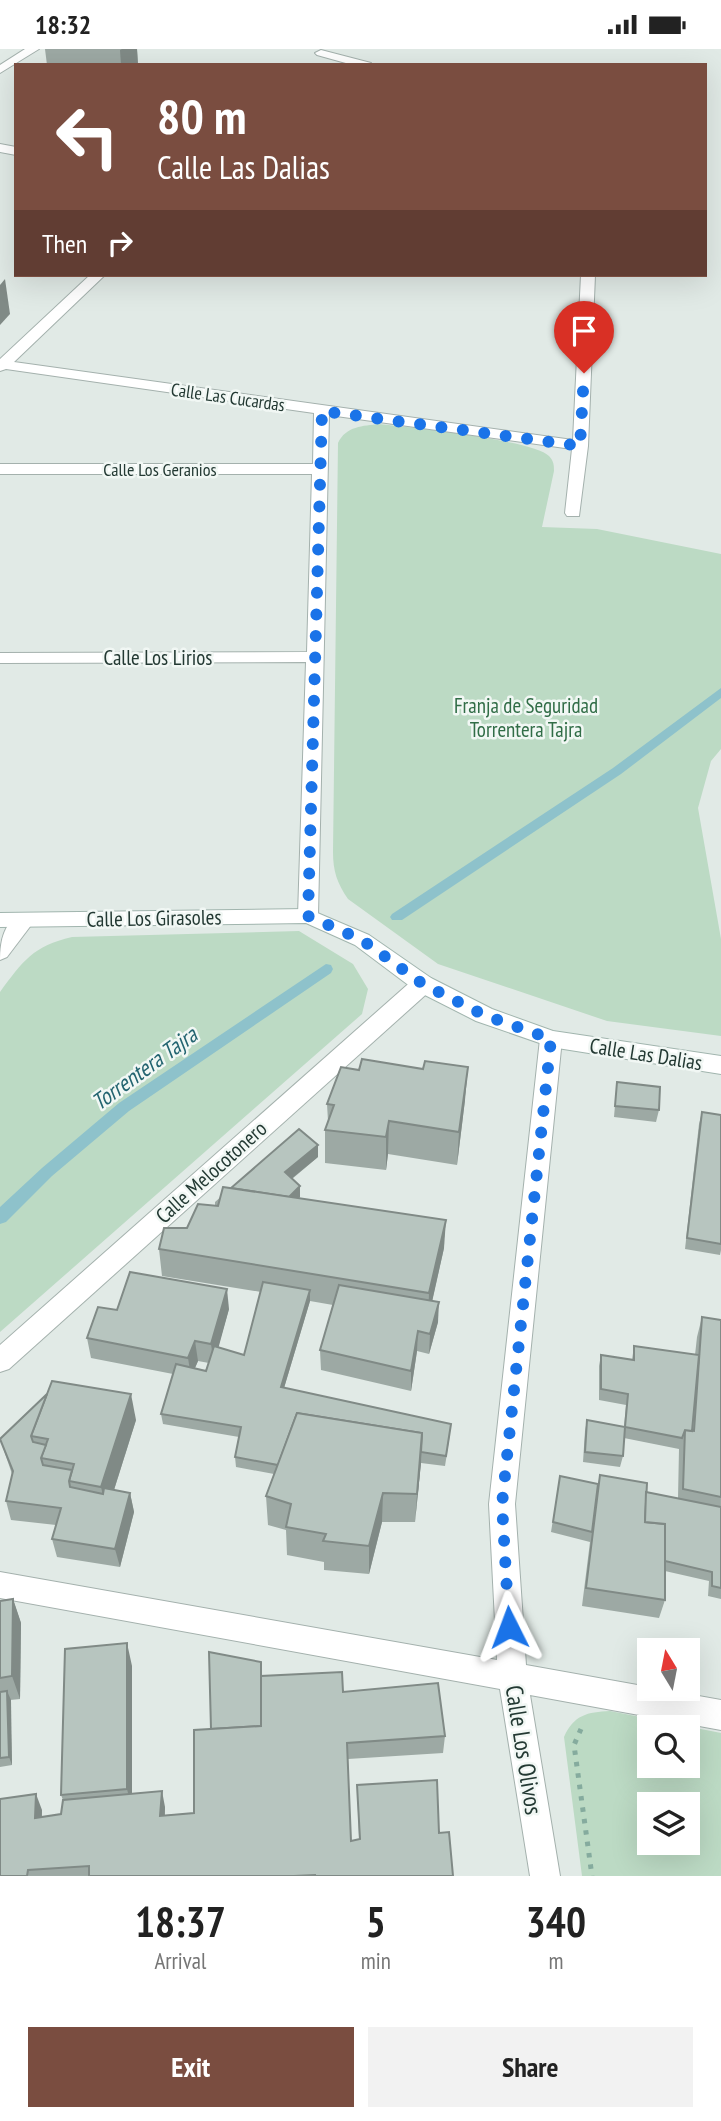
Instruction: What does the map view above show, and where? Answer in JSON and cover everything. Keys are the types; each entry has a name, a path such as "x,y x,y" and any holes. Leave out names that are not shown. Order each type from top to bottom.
{"street":[{"path":"0,70 33,49"},
{"path":"322,51 361,63"},
{"path":"1,365 95,277"},
{"path":"573,513 580,446 588,277"},
{"name":"Calle Las Cucardas","path":"1,365 580,446"},
{"path":"308,916 322,411"},
{"name":"Calle Los Geranios","path":"0,469 320,469"},
{"name":"Calle Los Lirios","path":"0,657 315,657"},
{"name":"Calle Los Girasoles","path":"0,920 308,916"},
{"name":"Calle Las Dalias","path":"308,916 362,940 423,984 484,1015 551,1039 721,1065"},
{"path":"0,952 25,920"},
{"name":"Calle Melocotonero","path":"0,1361 423,984"},
{"name":"Calle Los Olivos","path":"545,1876 512,1676 502,1504 551,1039"},
{"path":"0,1585 721,1715"}],"path":[{"path":"586,1725 580,1730 574,1745 592,1876"}],"green space":[{"name":"Franja de Seguridad Torrentera Tajra","path":"379,424 496,440 539,450 549,456 554,471 542,527 597,529 721,554 721,749 711,761 698,808 721,939 721,1036 607,1021 438,964 348,899 341,888 336,877 333,852 338,443 350,430"},
{"path":"299,931 353,964 368,989 362,1014 0,1332 0,992 8,981 38,950 72,937"},
{"path":"610,1711 637,1716 637,1778 700,1778 700,1729 721,1733 721,1876 582,1876 564,1737 577,1719 588,1714"}],"building":[{"path":"362,1059 423,1069 425,1061 468,1067 459,1132 389,1121 386,1137 325,1130 334,1105 327,1104 341,1067 359,1070"},
{"path":"617,1082 660,1087 659,1110 615,1106"},
{"path":"702,1112 721,1115 721,1244 687,1238"},
{"path":"299,1129 318,1145 285,1172 300,1186 289,1197 231,1188"},
{"path":"223,1187 446,1220 429,1293 159,1249 164,1228 187,1228 198,1204 218,1206"},
{"path":"130,1272 227,1289 211,1344 195,1341 188,1358 87,1338 98,1307 117,1310"},
{"path":"263,1282 310,1290 281,1387 451,1424 446,1456 421,1452 422,1433 297,1413 278,1465 235,1457 241,1427 161,1414 176,1364 206,1371 214,1346 244,1355"},
{"path":"339,1285 439,1302 430,1334 418,1331 411,1371 320,1350"},
{"path":"702,1317 721,1320 721,1497 683,1489 685,1430 694,1431"},
{"path":"634,1346 699,1355 692,1431 685,1430 682,1438 625,1427 628,1394 601,1389 601,1355 634,1360"},
{"path":"52,1381 131,1394 101,1487 69,1481 74,1464 41,1458 48,1439 31,1436"},
{"path":"47,1394 31,1436 33,1442 46,1445 41,1458 43,1465 72,1470 70,1487 103,1494 104,1488 130,1493 115,1549 52,1539 61,1508 6,1501 13,1471 0,1439"},
{"path":"297,1413 422,1433 417,1494 383,1493 369,1546 323,1541 326,1534 286,1527 291,1504 266,1496"},
{"path":"587,1420 625,1427 623,1456 585,1452"},
{"path":"600,1475 647,1483 645,1522 665,1524 665,1600 586,1588"},
{"path":"560,1476 598,1484 592,1532 553,1522"},
{"path":"646,1492 721,1507 721,1588 712,1586 712,1572 665,1561 665,1524 645,1522"},
{"path":"13,1599 12,1676 0,1678 0,1601"},
{"path":"127,1643 127,1789 61,1795 65,1649"},
{"path":"209,1652 261,1662 261,1726 211,1729"},
{"path":"342,1672 343,1692 438,1683 445,1736 347,1743 351,1841 360,1839 357,1785 437,1780 439,1833 449,1832 453,1876 89,1876 89,1866 28,1870 27,1876 0,1876 0,1799 36,1794 35,1818 61,1814 63,1800 162,1791 160,1816 194,1813 194,1730 261,1726 261,1676"},
{"path":"7,1691 9,1757 0,1758 0,1692"}],"waterway":[{"name":"Torrentera Tajra","path":"397,917 617,771 721,692"},
{"name":"Torrentera Tajra","path":"0,1217 47,1172 124,1107 326,969"}],"route":[{"path":"509,1627 502,1504 551,1039 484,1015 423,984 362,940 308,916 322,411 580,446 584,373"}]}
